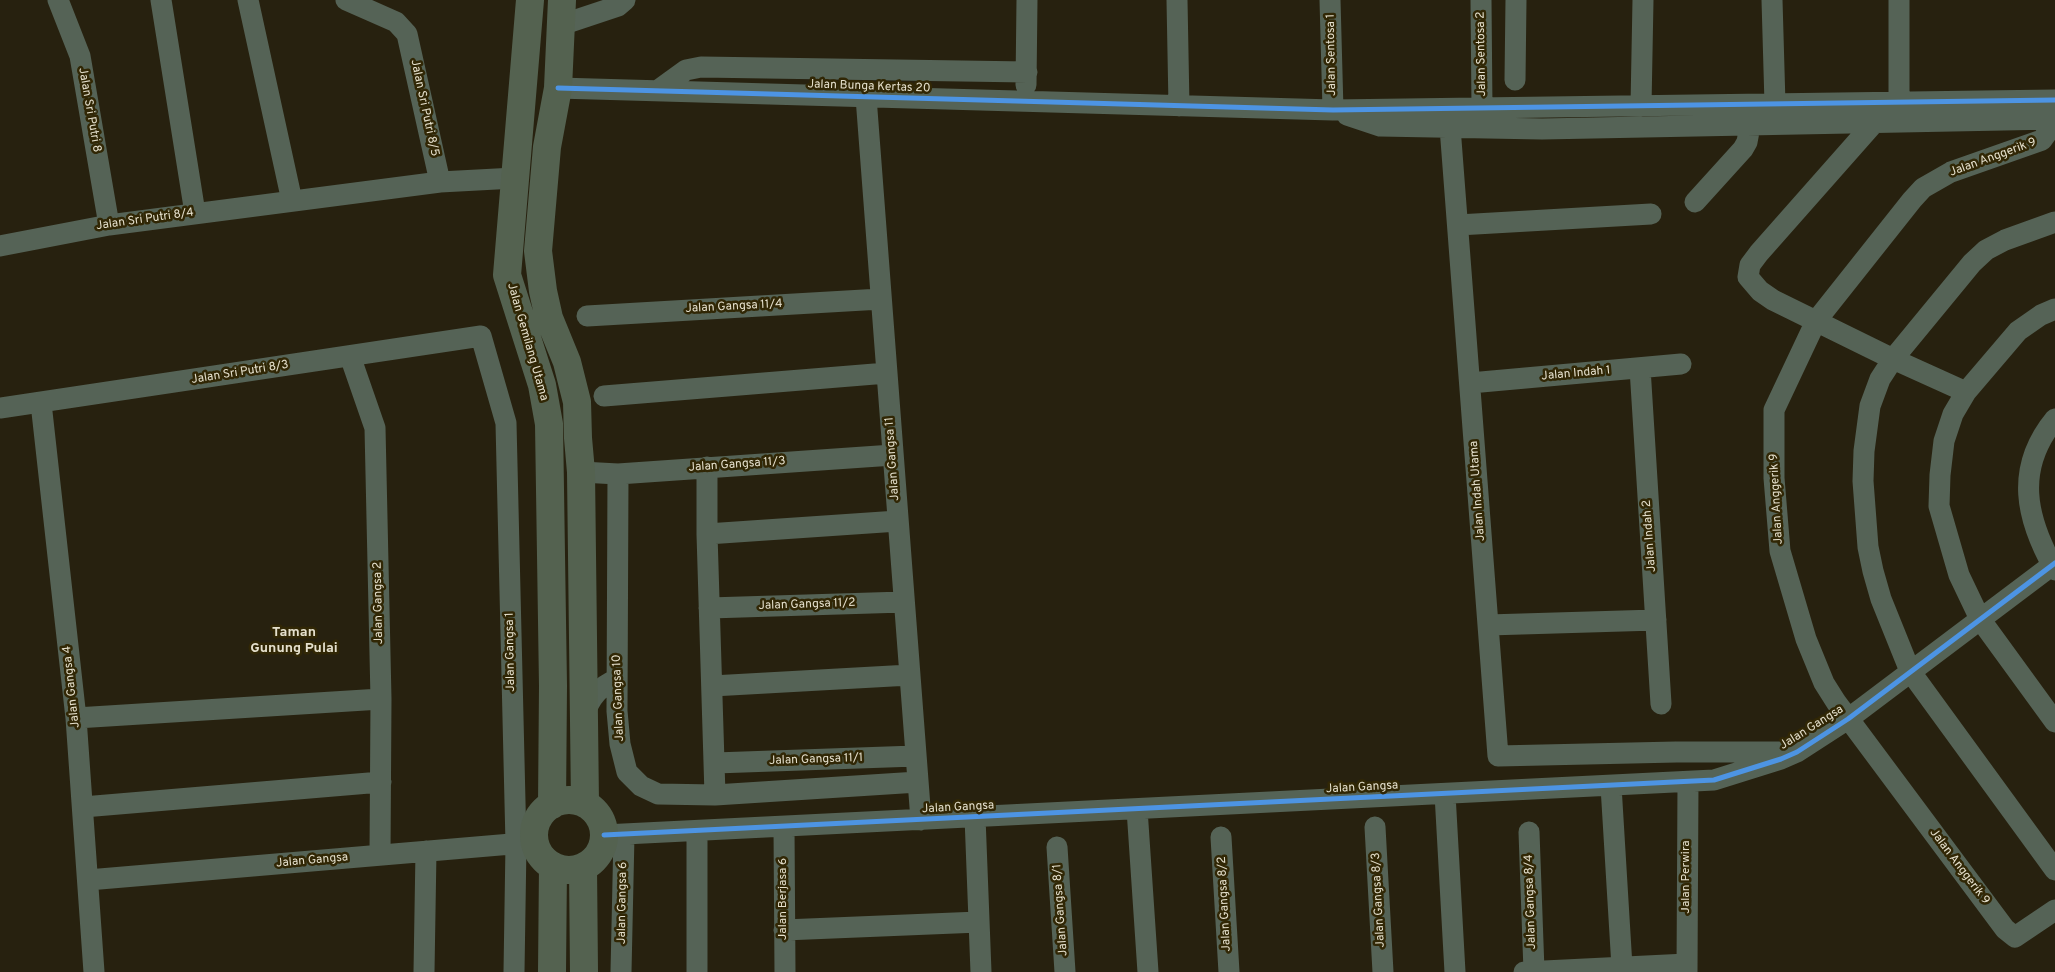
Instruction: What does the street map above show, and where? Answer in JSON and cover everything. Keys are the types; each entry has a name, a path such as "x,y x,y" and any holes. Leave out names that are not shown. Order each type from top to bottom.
{"main road":[{"name":"Jalan Gemilang Utama","path":"530,0 507,275 542,385 549,424 553,686 552,805"},
{"path":"561,13 558,88 547,147 538,251 543,291 549,318 567,362 577,402 581,472 585,804"},
{"path":"574,800 585,804 594,811 614,835 593,861 583,867 563,869 553,866 526,843 535,831 543,812 552,805 562,801 574,800"},
{"path":"552,972 553,866"},
{"path":"583,867 584,972"}],"street":[{"name":"Jalan Sri Putri 8","path":"58,0 80,56 108,224"},
{"path":"161,0 195,213"},
{"path":"248,0 292,201"},
{"name":"Jalan Sri Putri 8/5","path":"346,0 396,22 407,34 440,182"},
{"path":"561,13 618,6 625,0"},
{"path":"1026,102 1027,0"},
{"path":"1177,0 1179,106"},
{"name":"Jalan Sentosa 1","path":"1330,0 1333,110"},
{"name":"Jalan Sentosa 2","path":"1481,0 1482,108"},
{"path":"1515,80 1516,0"},
{"path":"1641,106 1643,0"},
{"path":"1772,0 1775,104"},
{"path":"1899,0 1899,102"},
{"name":"Jalan Bunga Kertas 20","path":"657,91 686,70 701,67 1026,72"},
{"name":"Jalan Bunga Kertas 20","path":"558,88 1333,110 1899,102 2053,113"},
{"name":"Jalan Gangsa 11","path":"866,97 921,820"},
{"path":"1333,110 1380,126 1542,129 1873,124 2053,113"},
{"name":"Jalan Anggerik 9","path":"2053,113 2047,133 2042,140 1951,172 1923,188 1898,215 1816,321 1774,410 1774,478 1780,551 1806,639 1824,683 1848,719 2005,929 2015,937 2055,910"},
{"path":"1873,124 1759,253 1750,266 1748,277 1760,291 1773,300 1893,359 1966,392"},
{"path":"1695,202 1744,149 1750,126"},
{"name":"Jalan Indah Utama","path":"1450,127 1498,756 1676,752 1785,752 1790,755"},
{"name":"Jalan Sri Putri 8/4","path":"0,246 108,224 440,182 515,178"},
{"path":"1458,224 1651,214"},
{"path":"2055,222 2005,240 1986,250 1893,359 1880,379 1870,406 1864,451 1863,481 1868,547 1873,571 1890,624 1910,671 2055,870"},
{"name":"Jalan Gangsa 11/4","path":"587,316 881,299"},
{"path":"2055,309 2018,331 1966,392 1953,414 1944,441 1939,506 1959,575 1980,619 2055,722"},
{"name":"Jalan Sri Putri 8/3","path":"0,408 480,336"},
{"name":"Jalan Gangsa 1","path":"480,336 506,423 526,843 514,972"},
{"name":"Jalan Gangsa 2","path":"350,356 375,428 381,699 380,855"},
{"name":"Jalan Indah 1","path":"1470,383 1681,364"},
{"name":"Jalan Indah 2","path":"1640,368 1661,704"},
{"path":"604,396 887,373"},
{"name":"Jalan Gangsa 4","path":"41,403 76,718 94,972"},
{"path":"2054,566 2034,529 2027,496 2031,469 2040,442 2055,419"},
{"name":"Jalan Gangsa 11/3","path":"581,472 618,474 893,454"},
{"path":"707,467 707,534 715,795"},
{"name":"Jalan Gangsa 10","path":"618,474 617,711 620,744 627,772 641,786 658,794 715,795 918,782"},
{"path":"707,534 898,521"},
{"name":"Jalan Gangsa","path":"614,835 1714,780 1790,755 1848,719 1980,619 2054,566"},
{"name":"Jalan Gangsa 11/2","path":"709,608 904,602"},
{"path":"1488,625 1656,620"},
{"path":"712,686 910,675"},
{"path":"584,715 596,692 604,685 617,679"},
{"path":"76,718 381,699"},
{"name":"Jalan Gangsa 11/1","path":"715,763 916,756"},
{"path":"83,808 381,782"},
{"name":"Jalan Perwira","path":"1687,968 1688,782"},
{"path":"1611,786 1622,967"},
{"path":"1445,794 1456,972"},
{"path":"1137,810 1148,972"},
{"path":"975,817 980,972"},
{"name":"Jalan Berjasa 6","path":"784,827 784,972"},
{"name":"Jalan Gangsa 8/3","path":"1375,827 1383,972"},
{"path":"697,831 697,972"},
{"name":"Jalan Gangsa 8/4","path":"1528,832 1534,972"},
{"name":"Jalan Gangsa 6","path":"614,835 622,972"},
{"name":"Jalan Gangsa 8/2","path":"1221,837 1229,972"},
{"name":"Jalan Gangsa","path":"88,880 526,843"},
{"name":"Jalan Gangsa 8/1","path":"1057,847 1065,972"},
{"path":"424,972 426,851"},
{"path":"784,930 979,922"},
{"path":"1524,972 1622,967 1687,968"}],"cycle path":[{"path":"558,88 1333,110 2055,100"},
{"path":"604,835 1714,780 1781,759 1797,752 1848,719 2055,563"}],"district":[{"name":"Taman Gunung Pulai","path":"294,642"}]}
